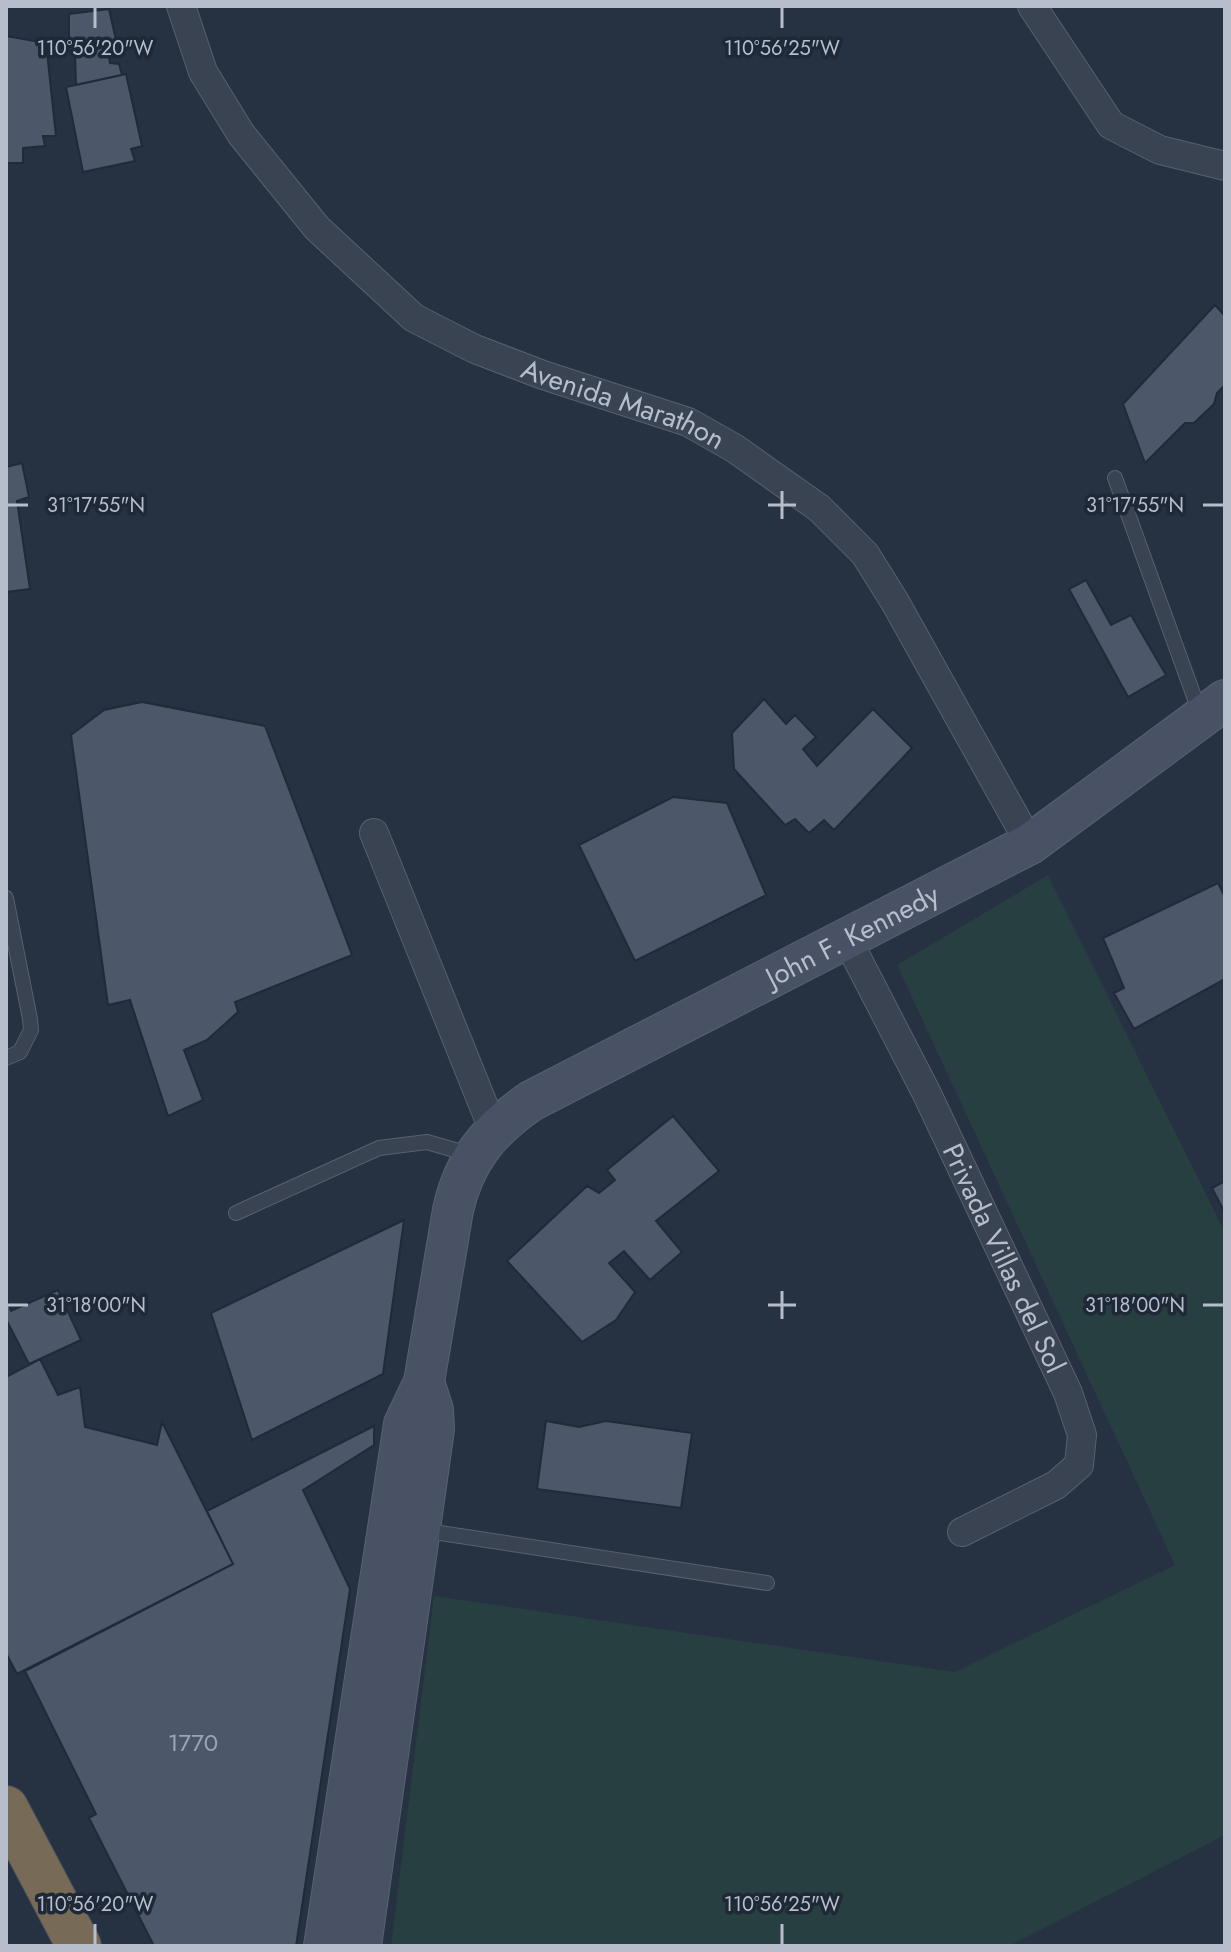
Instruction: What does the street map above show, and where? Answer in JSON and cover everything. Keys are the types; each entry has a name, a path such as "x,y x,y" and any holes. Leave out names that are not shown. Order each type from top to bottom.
{"highway":[{"path":"6,1808 79,1946"}],"street":[{"name":"Avenida Marathon","path":"181,6 203,72 241,134 317,228 414,318 475,349 543,375 688,422 734,448 819,508 865,554 1030,844"},
{"path":"1032,6 1111,125 1160,150 1225,166"},
{"name":"John F. Kennedy","path":"483,1142 545,1094 1030,844 1213,708"},
{"path":"324,1946 404,1527 434,1429 433,1410 424,1382 453,1210 483,1142 374,833"},
{"name":"Privada Villas del Sol","path":"846,937 926,1092 1068,1393 1082,1435 1079,1465 1056,1485 962,1532"},
{"path":"361,1946 404,1527"}],"lane":[{"path":"1115,478 1213,708"},
{"path":"6,898 31,1030 20,1052 6,1058"},
{"path":"236,1213 379,1148 427,1142 483,1142"},
{"path":"404,1527 767,1583"}],"green space":[{"path":"1048,875 1225,1233 1225,1835 1009,1946 391,1946 434,1596 955,1672 1175,1565 897,965"}],"building":[{"path":"109,9 116,40 106,42 110,63 119,64 122,75 76,85 75,51 69,50 69,14"},
{"path":"6,36 46,43 56,136 43,136 45,146 23,148 23,163 6,163"},
{"path":"126,74 142,146 131,149 135,161 83,172 66,87"},
{"path":"1215,305 1225,316 1225,385 1217,393 1214,404 1194,423 1185,423 1145,463 1123,404"},
{"path":"22,463 29,497 17,501 30,589 6,592 6,467"},
{"path":"1086,580 1111,625 1131,615 1166,675 1128,697 1069,589"},
{"path":"764,699 786,724 795,715 816,737 803,749 817,766 873,709 912,748 834,830 824,820 809,833 795,819 785,825 734,769 732,733"},
{"path":"142,702 265,726 352,955 235,1002 238,1012 207,1040 184,1050 203,1100 168,1116 130,1000 108,1005 71,735 104,710"},
{"path":"673,797 727,803 766,895 635,961 579,845"},
{"path":"1218,883 1225,897 1225,979 1134,1029 1114,993 1124,988 1103,938"},
{"path":"673,1116 719,1171 656,1221 682,1252 650,1280 624,1251 609,1263 635,1292 616,1320 582,1342 507,1261 587,1186 599,1193 615,1180 607,1170"},
{"path":"1225,1181 1225,1213 1212,1188"},
{"path":"404,1220 383,1374 252,1440 211,1313"},
{"path":"58,1290 81,1340 29,1364 8,1323 6,1325 6,1295 11,1311"},
{"path":"40,1359 58,1395 80,1387 85,1427 157,1445 162,1422 233,1564 17,1674 6,1653 6,1377"},
{"path":"546,1421 579,1427 606,1421 692,1433 681,1508 537,1489"},
{"path":"374,1426 374,1445 303,1490 350,1589 296,1946 154,1946 89,1818 96,1814 25,1671 233,1564 207,1511"}]}
